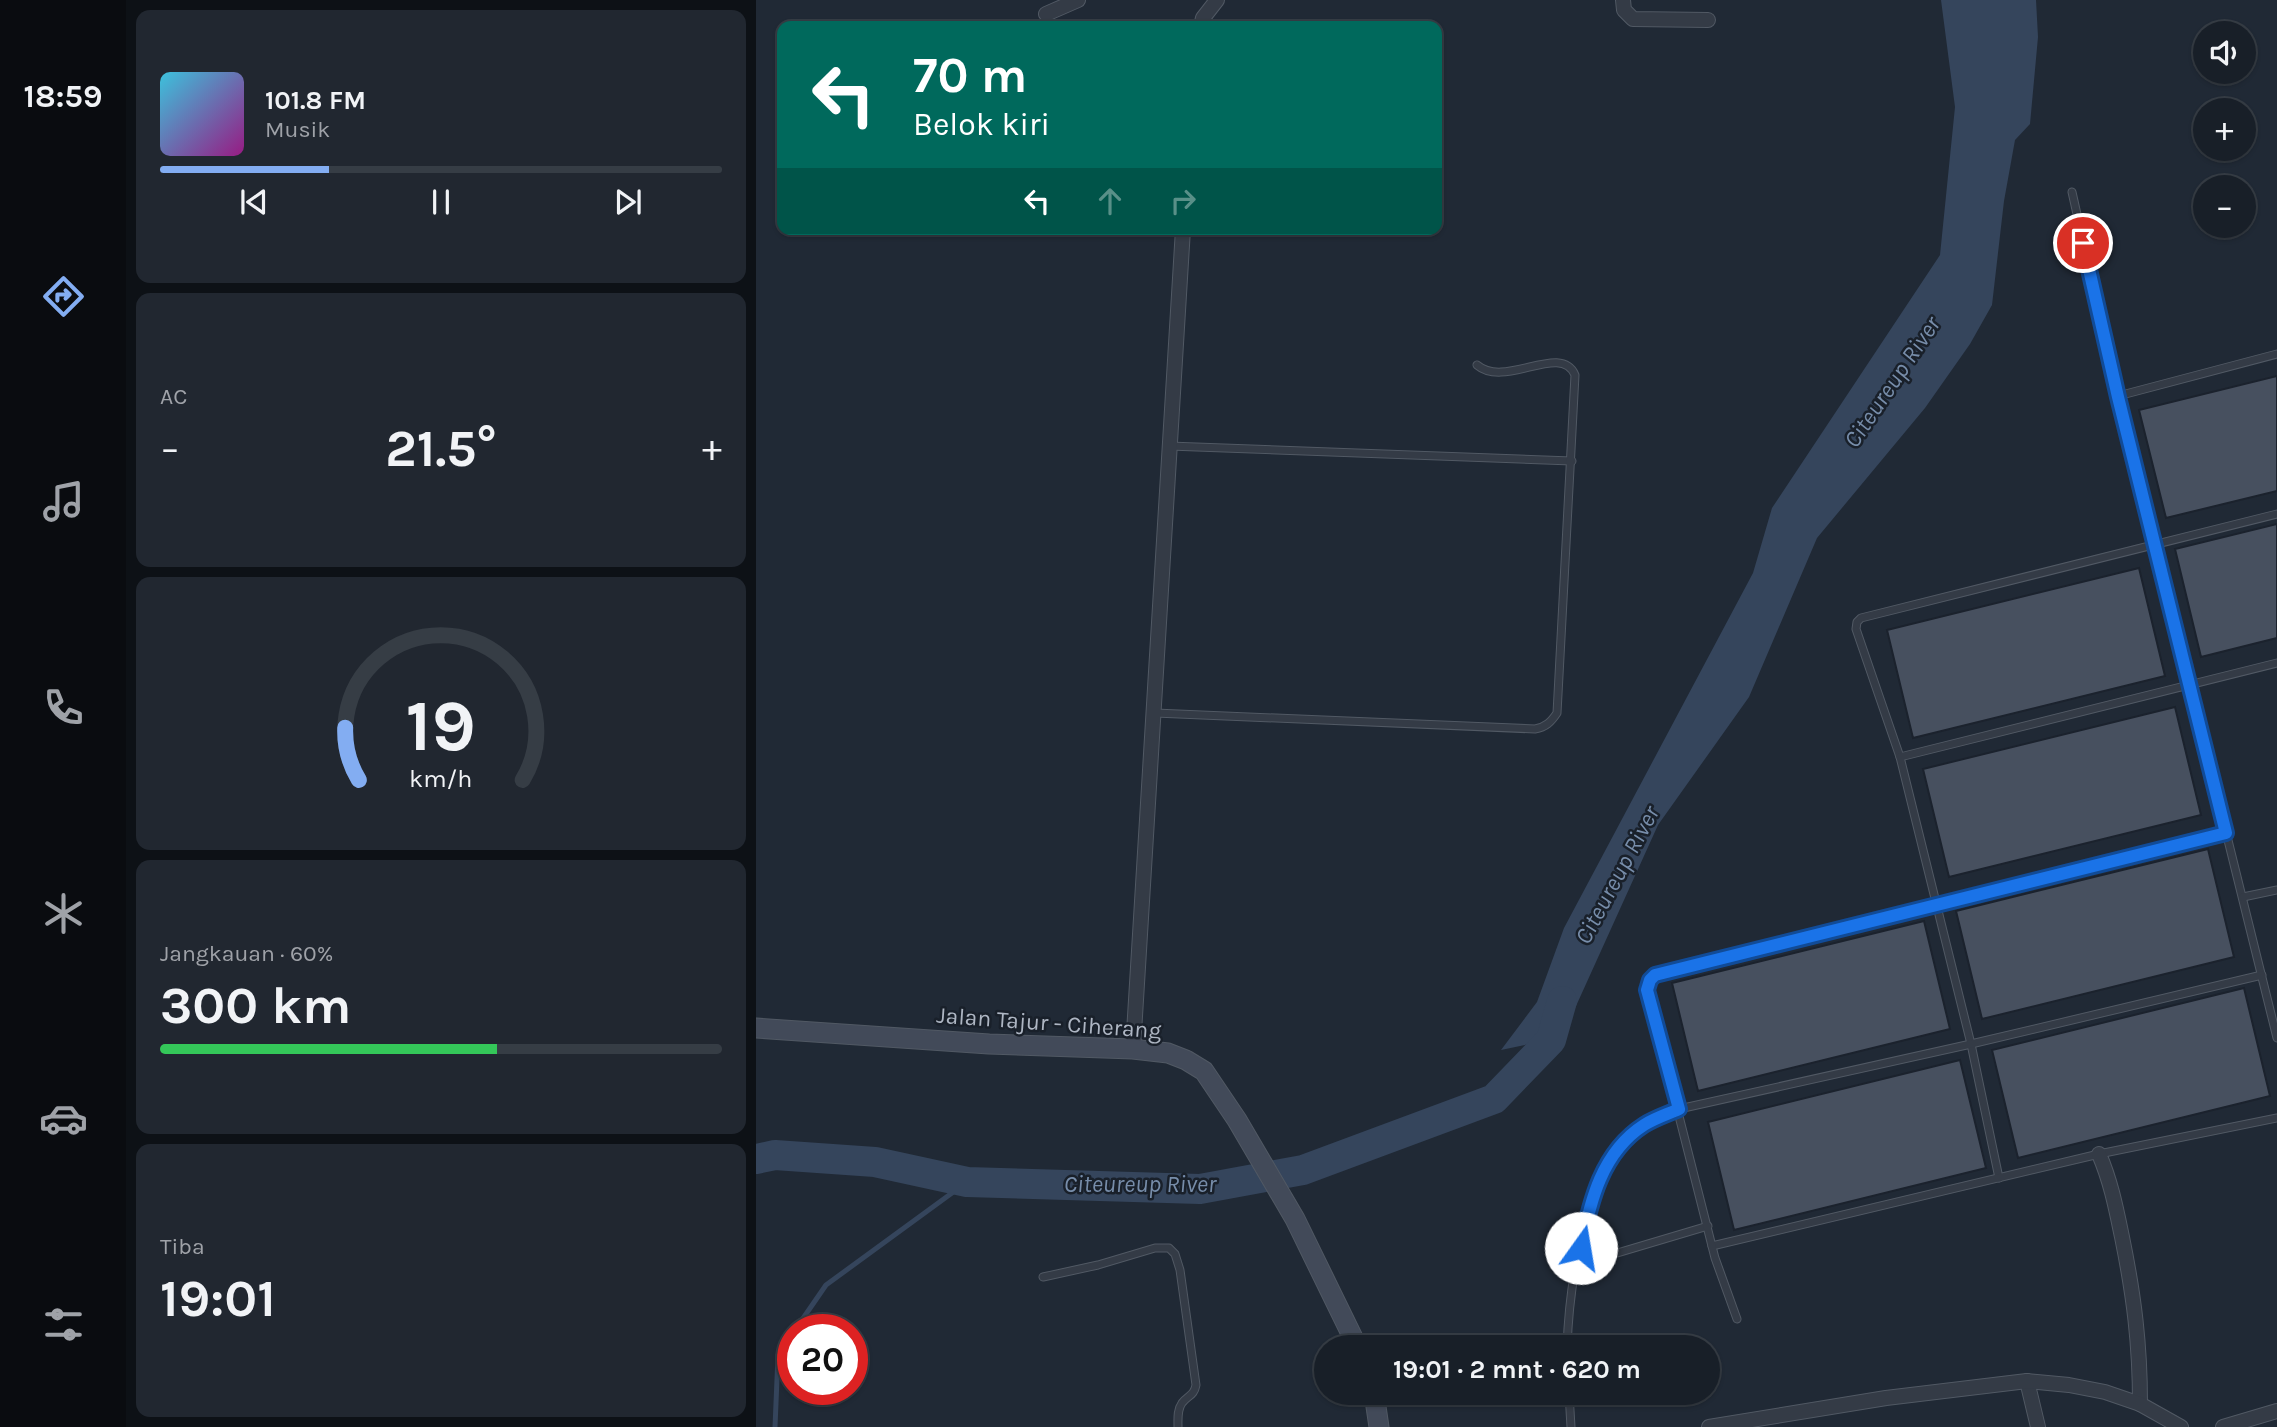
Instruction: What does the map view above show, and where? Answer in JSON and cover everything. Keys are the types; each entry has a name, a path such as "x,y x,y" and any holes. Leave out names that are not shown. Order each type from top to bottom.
{"main road":[{"name":"Jalan Tajur - Ciherang","path":"756,1028 989,1044 1133,1049 1168,1053 1186,1060 1204,1071 1237,1121 1295,1219 1352,1335"},
{"path":"1376,1405 1379,1427"}],"street":[{"path":"1046,14 1079,0"},
{"path":"1202,21 1217,0"},
{"path":"1623,0 1624,10 1633,19 1708,20"},
{"path":"1133,1049 1183,235"},
{"path":"2099,1154 2115,1200 2134,1299 2140,1356 2140,1404"},
{"path":"2027,1381 2038,1427"},
{"path":"1709,1427 1886,1398 2027,1381 2105,1392 2140,1404 2174,1425"},
{"path":"2223,1427 2277,1411"}],"lane":[{"path":"2072,192 2118,397 2277,1038"},
{"path":"2118,397 2277,354"},
{"path":"1155,713 1535,729 1544,727 1558,713 1575,375 1566,364 1556,362 1512,372 1492,373 1477,365"},
{"path":"1169,446 1572,460"},
{"path":"1999,1178 1971,1044 1900,757 1856,629 1857,622 1861,618 2277,514"},
{"path":"1900,757 2277,663"},
{"path":"1737,1319 1712,1246 1647,990 1655,975 2226,833"},
{"path":"2243,897 2277,890"},
{"path":"1568,1335 1577,1265 1594,1193 1610,1159 1629,1136 1647,1123 1679,1109 2262,975"},
{"path":"1712,1246 2099,1154 2277,1118"},
{"path":"1577,1265 1708,1226"},
{"path":"1043,1277 1098,1265 1155,1248 1169,1248 1175,1254 1180,1270 1196,1385 1195,1392 1179,1410 1178,1427"},
{"path":"1570,1405 1571,1427"}],"water":[{"path":"1941,0 2036,0 2038,37 2030,124 2015,140 2004,201 1992,305 1970,344 1925,408 1817,538 1749,697 1658,825 1562,1037 1501,1050 1537,1002 1564,928 1753,573 1772,508 1940,255 1955,107"}],"building":[{"path":"2277,376 2277,491 2166,518 2139,410"},
{"path":"2277,524 2277,638 2201,657 2175,549"},
{"path":"2139,568 2165,676 1913,738 1887,630"},
{"path":"2175,707 2201,815 1949,877 1923,769"},
{"path":"2208,849 2234,957 1982,1019 1956,911"},
{"path":"1924,921 1950,1029 1698,1091 1672,983"},
{"path":"2244,988 2270,1096 2018,1158 1992,1050"},
{"path":"1960,1060 1986,1168 1734,1230 1708,1122"}],"waterway":[{"name":"Citeureup River","path":"756,1159 775,1155 875,1162 967,1182 1200,1189 1303,1170 1494,1099 1551,1040 1562,1001"},
{"path":"806,1314 826,1285 967,1182"},
{"path":"775,1427 777,1379"}],"route":[{"path":"1581,1248 1594,1193 1604,1168 1616,1150 1647,1123 1679,1109 1647,990 1655,975 2226,833 2118,397 2083,243"}]}
